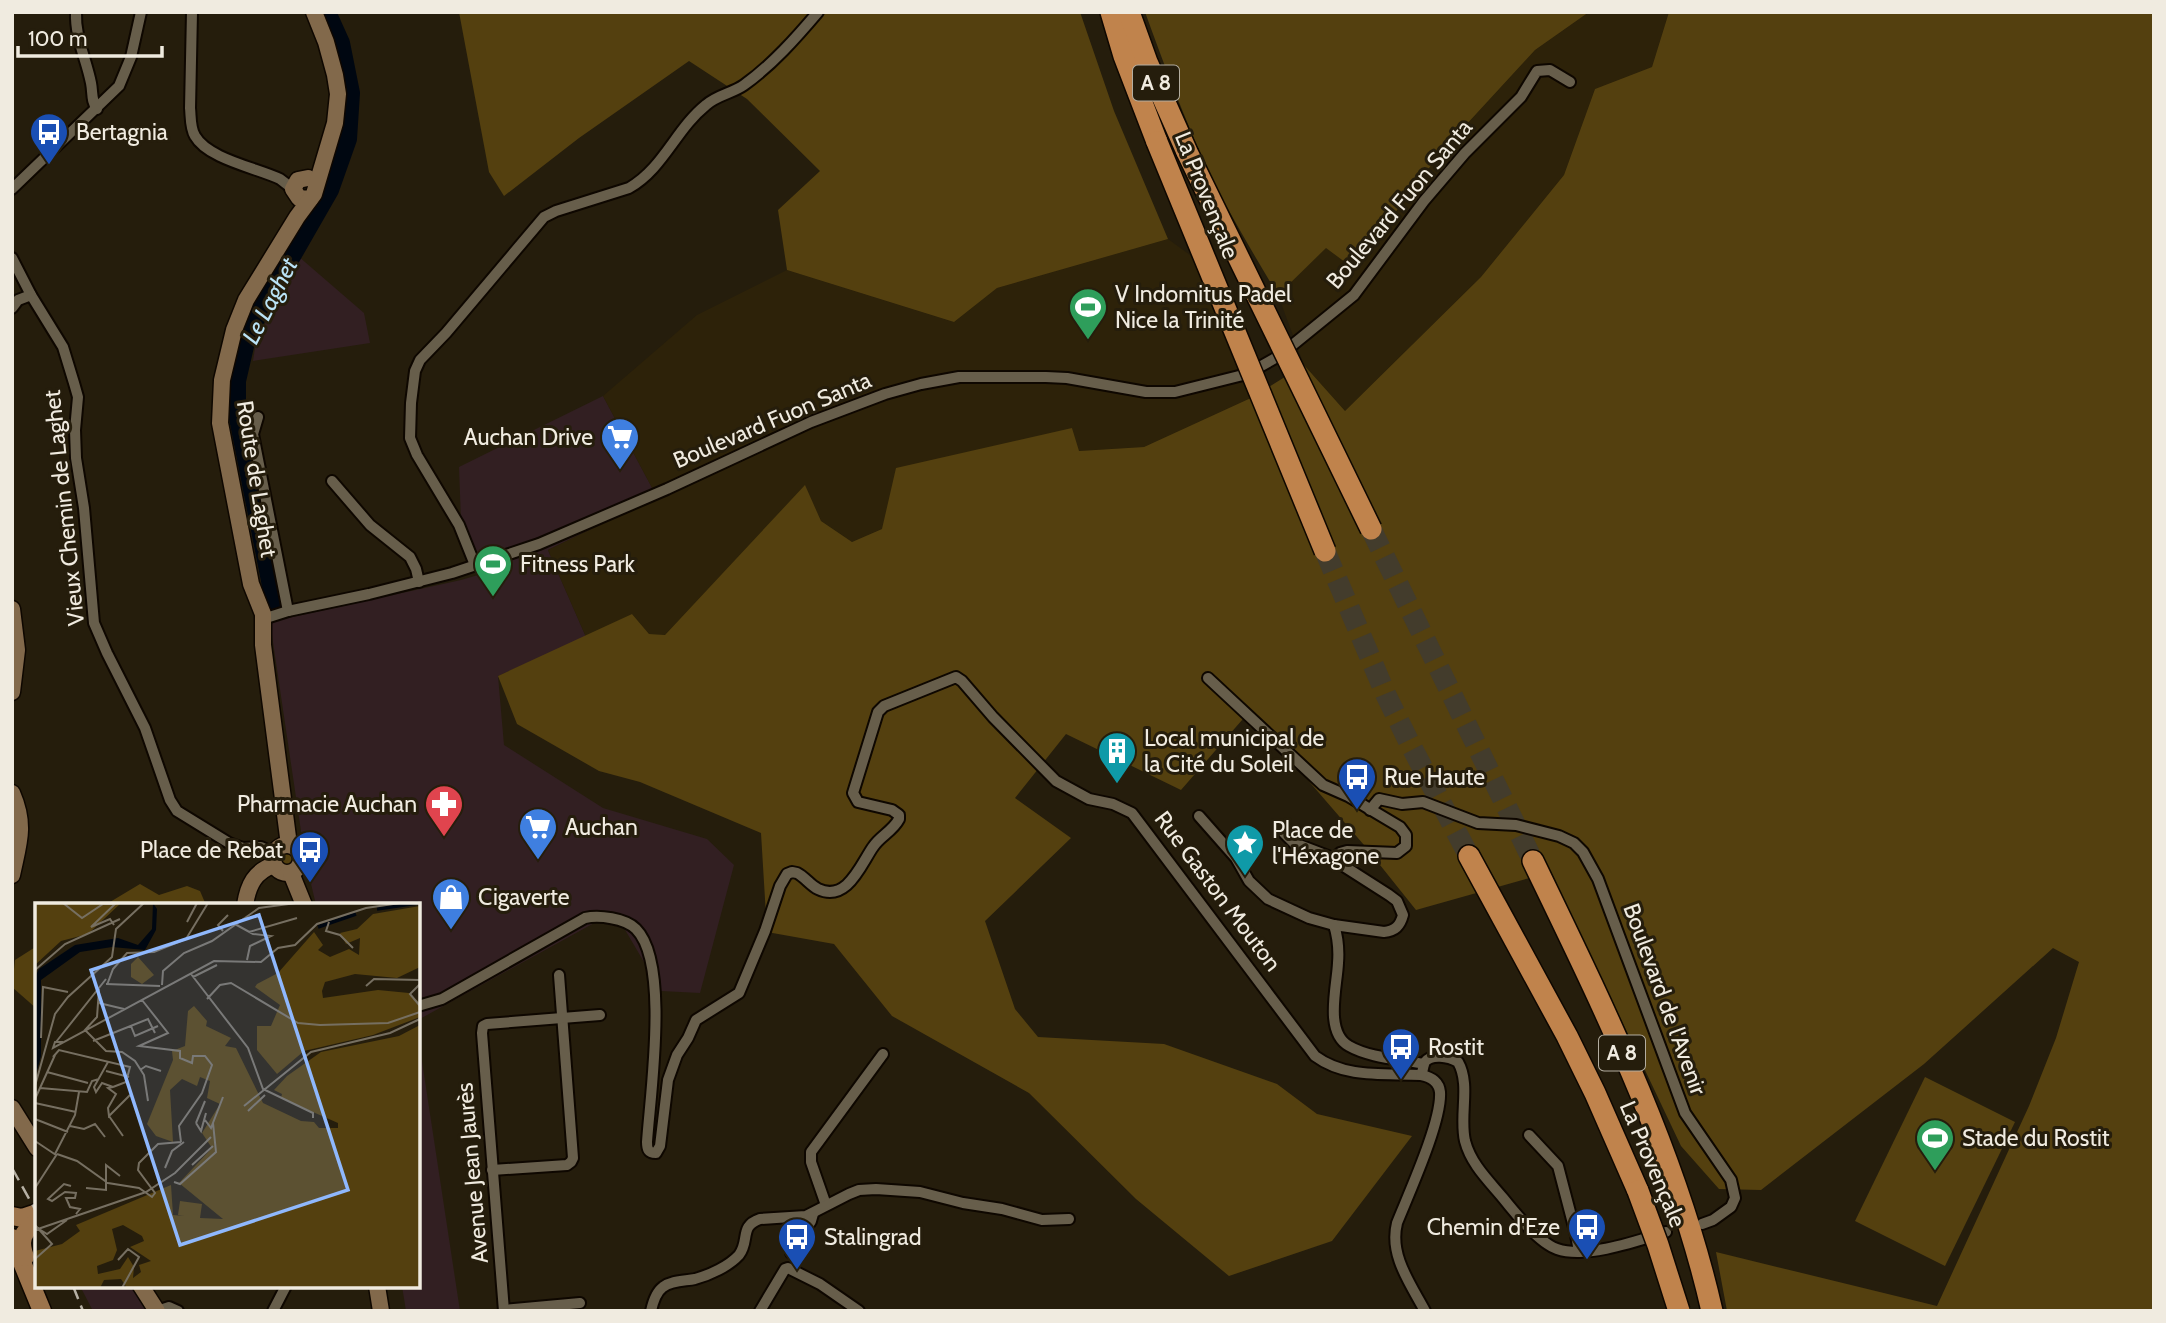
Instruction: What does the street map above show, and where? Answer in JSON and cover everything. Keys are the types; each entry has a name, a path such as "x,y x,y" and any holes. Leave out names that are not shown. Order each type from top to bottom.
{"highway":[{"name":"La Provençale","path":"1111,12 1124,56 1157,142 1325,551"},
{"name":"La Provençale","path":"1129,12 1151,72 1187,152 1371,529"},
{"name":"La Provençale","path":"1469,856 1595,1093 1638,1191 1679,1311"},
{"name":"La Provençale","path":"1533,861 1658,1134 1696,1250 1712,1311"}],"main road":[{"name":"Route de Laghet","path":"289,845 258,616 220,422 222,380 240,313 290,228 300,187 327,149 335,122 338,94 331,57 314,12"},
{"path":"12,609 18,650 12,692"},
{"path":"12,793 22,827 12,875"},
{"path":"246,903 254,877 274,859 280,846 289,845 298,849 302,858 299,867 291,873 279,871 274,859"},
{"path":"291,873 303,903"},
{"path":"12,1108 35,1145"},
{"path":"28,1219 22,1247 33,1287"},
{"path":"12,1238 42,1311"},
{"path":"142,1288 158,1311"},
{"path":"377,1288 381,1311"}],"street":[{"path":"76,12 75,25 79,47 91,82 92,102 97,109"},
{"path":"12,195 16,186 97,109 123,79 141,12"},
{"path":"192,12 190,108 195,136 206,147 223,157 300,187"},
{"path":"475,565 459,525 417,455 410,438 415,371 420,360 544,217 640,182 706,104 743,86 769,64 818,12"},
{"name":"Boulevard Fuon Santa","path":"258,616 419,582 475,565 552,538 667,489 810,422 885,394 921,384 959,377 1046,377 1146,391 1175,391 1247,374 1279,356 1354,295 1424,201 1465,153 1521,97 1537,71 1550,70 1570,82"},
{"name":"Vieux Chemin de Laghet","path":"12,258 31,296 63,348 78,397 76,450 97,633 145,728 170,800 177,811 229,843 243,848 261,847 274,859"},
{"path":"12,308 18,300 31,296"},
{"path":"258,417 253,435 288,611"},
{"path":"332,481 370,525 410,557 419,582"},
{"name":"Rue Gaston Mouton","path":"420,1005 585,918 601,916 630,924 647,949 655,984 656,1012 647,1149 656,1153 660,1146 668,1080 677,1055 696,1020 740,993 780,886 788,874 797,873 821,891 838,891 855,876 876,842 899,819 899,815 892,810 858,802 853,793 878,712 884,706 956,677 1056,781 1089,799 1114,804 1132,813 1315,1056 1333,1067 1356,1072 1426,1073"},
{"path":"1208,678 1323,785 1348,796 1405,831 1407,842 1402,851 1391,854 1347,851 1333,859"},
{"name":"Boulevard de l'Avenir","path":"1370,810 1373,803 1379,799 1402,804 1423,802 1478,823 1527,828 1559,836 1574,843 1583,852 1598,879 1685,1112 1731,1180 1735,1198 1731,1207 1702,1224"},
{"path":"1199,816 1236,858 1249,881 1268,900 1309,918 1335,925 1391,931 1402,922 1403,915 1397,901 1333,859 1294,843 1284,832"},
{"path":"1335,925 1338,953 1334,1017 1338,1035 1342,1041 1357,1050 1426,1073 1437,1084 1440,1092 1436,1118 1397,1223 1394,1239 1399,1261 1424,1311"},
{"path":"492,1170 567,1164 571,1163 573,1158 559,975"},
{"path":"562,1017 600,1015"},
{"name":"Avenue Jean Jaurès","path":"504,1310 482,1032 487,1024 562,1017"},
{"path":"826,1205 810,1152 883,1054"},
{"path":"1426,1073 1442,1057"},
{"path":"1426,1073 1430,1059 1453,1059 1460,1067 1464,1084 1465,1139 1476,1166 1508,1205 1545,1243 1556,1249 1579,1252 1666,1232"},
{"path":"1529,1135 1558,1166 1579,1252"},
{"path":"651,1311 654,1300 669,1283 708,1275 738,1255 752,1222 813,1214 859,1190 920,1192 1042,1220 1069,1219"},
{"path":"791,1253 813,1214"},
{"path":"760,1311 788,1268 792,1268 844,1306 859,1311"},
{"path":"273,1311 285,1288"},
{"path":"504,1310 580,1303"},
{"path":"158,1311 170,1307 178,1311"}],"shaded area":[{"path":"459,12 1080,12 1114,111 1168,239 997,288 954,322 787,270 778,210 820,171 747,99 689,61 579,138 504,196 489,172"},
{"path":"1145,12 1589,12 1535,50 1442,151 1353,268 1326,248 1278,295 1207,168"},
{"path":"1589,12 1669,12 1652,67 1595,89 1564,175 1481,277 1345,411 1304,365 1278,295 1326,247 1354,268 1442,151 1535,50"},
{"path":"1669,12 2154,12 2154,1311 1727,1311 1716,1252 1937,1306 2029,1106 2056,1038 2079,962 2053,948 1924,1064 1761,1190 1719,1189 1681,1146 1551,872 1416,910 1364,845 1249,712 1181,790 1066,734 1015,798 1071,838 985,921 1015,1009 1038,1037 1164,1044 1277,1084 1317,1114 1412,1136 1332,1241 1229,1276 1136,1199 1029,1093 892,1016 834,944 767,932 761,833 640,782 599,771 517,724 498,676 632,614 649,634 665,635 805,485 821,521 852,542 882,529 896,468 1072,428 1079,451 1144,447 1253,397 1304,365 1345,411 1481,277 1564,175 1595,89 1652,67"},
{"path":"1168,239 1190,255 1224,320 1253,397 1144,447 1078,451 1072,428 882,529 852,542 821,521 805,486 665,635 649,634 632,614 586,637 548,550 657,497 603,396 697,315 787,270 954,322 997,288"},
{"path":"298,256 364,313 370,343 253,361 255,348 271,309"},
{"path":"603,396 657,497 548,550 586,637 498,676 504,745 603,808 707,839 734,865 700,993 661,991 624,928 596,922 420,1019 420,903 316,903 305,858 270,622 485,573 461,520 459,467"},
{"path":"287,849 294,852 297,859 294,866 287,869 280,866 277,859 280,852"},
{"path":"140,884 159,895 187,886 200,891 205,903 108,903"},
{"path":"35,947 35,1007 12,987 15,960"},
{"path":"420,1048 460,1311 406,1311 402,1288 420,1288"},
{"name":"Stade du Rostit","path":"1925,1077 2015,1122 1945,1266 1855,1221"},
{"path":"81,1288 132,1288 147,1311 93,1311"}],"waterway":[{"name":"Le Laghet","path":"274,601 237,413 237,381 248,333 330,190 348,139 351,93 341,43 327,12"}],"tunnel":[{"path":"1371,529 1533,861"},
{"path":"1325,551 1386,695 1469,856"}],"railway":[{"path":"12,1168 35,1209"},
{"path":"74,1288 83,1311"}],"place":[{"name":"Bertagnia","path":"49,166"},
{"name":"V Indomitus Padel Nice la Trinité","path":"1088,341"},
{"name":"Auchan Drive","path":"620,471"},
{"name":"Fitness Park","path":"493,598"},
{"name":"Local municipal de la Cité du Soleil","path":"1117,785"},
{"name":"Rue Haute","path":"1357,811"},
{"name":"Pharmacie Auchan","path":"444,838"},
{"name":"Auchan","path":"538,861"},
{"name":"Place de l'Héxagone","path":"1245,877"},
{"name":"Place de Rebat","path":"310,884"},
{"name":"Cigaverte","path":"451,931"},
{"name":"Rostit","path":"1401,1081"},
{"name":"Stade du Rostit","path":"1935,1172"},
{"name":"Chemin d'Eze","path":"1587,1261"},
{"name":"Stalingrad","path":"797,1271"}]}
